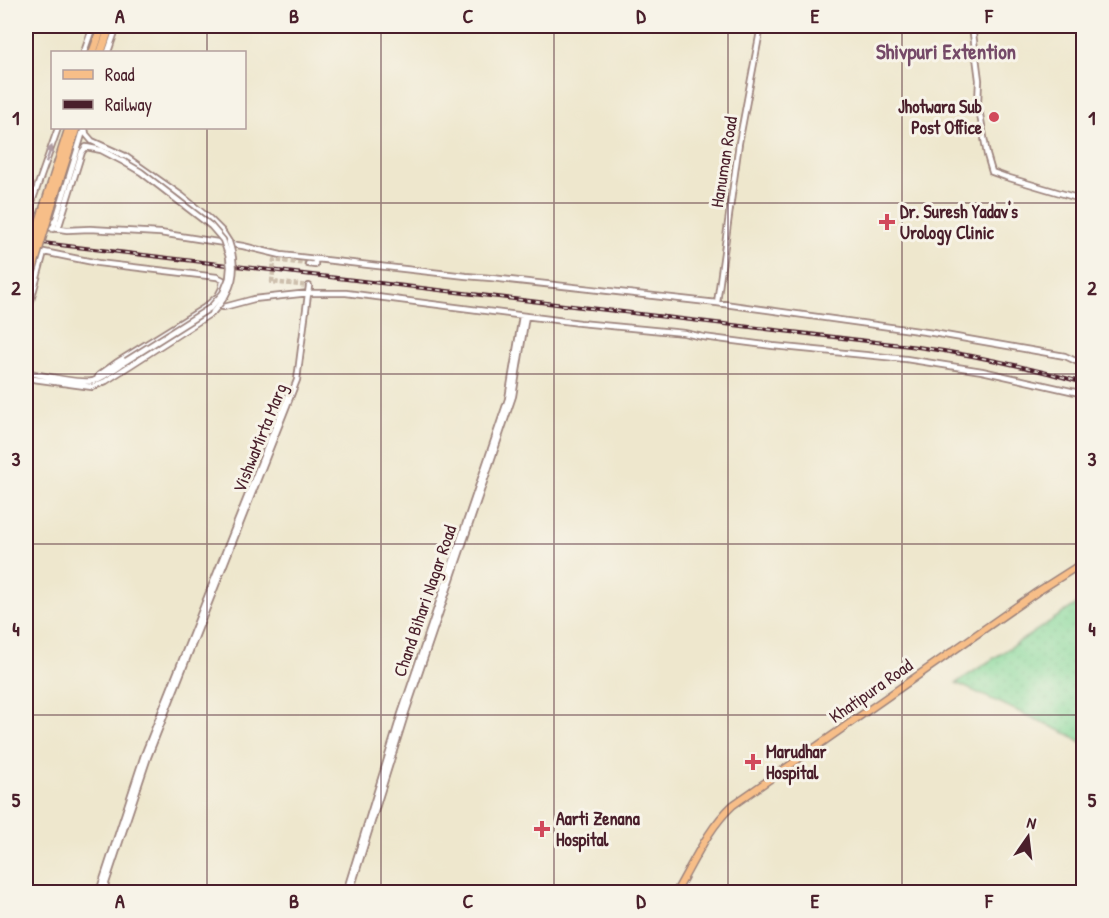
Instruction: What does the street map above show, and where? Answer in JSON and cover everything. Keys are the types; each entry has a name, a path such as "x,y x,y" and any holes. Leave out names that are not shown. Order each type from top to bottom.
{"highway":[{"path":"93,51 102,26"},
{"path":"101,51 110,26"},
{"path":"26,292 69,129"},
{"path":"26,265 76,129"}],"main road":[{"name":"Khatipura Road","path":"676,892 722,815 733,805 1083,562"}],"street":[{"path":"84,51 93,26"},
{"path":"108,51 117,26"},
{"name":"Hanuman Road","path":"717,303 737,156 760,26"},
{"path":"972,26 979,80 978,103 992,172 1083,200"},
{"path":"26,219 58,129"},
{"path":"26,378 93,387 106,381 127,364 210,308 223,293 229,278 230,257 223,240 211,226 125,159 92,141 84,129"},
{"path":"58,229 84,129"},
{"path":"58,222 82,152 86,147 125,159"},
{"path":"30,208 35,216 58,222"},
{"path":"26,224 58,229 160,233 243,246 281,255 803,314 1065,356 1083,365"},
{"path":"26,251 217,277 223,280 218,296 208,305 116,363 97,379"},
{"path":"26,320 44,252"},
{"path":"308,264 315,265 315,259"},
{"path":"26,265 36,266 39,273"},
{"name":"VishwaMirta Marg","path":"101,892 144,755 257,470 297,376 309,286"},
{"path":"208,305 224,307 254,299 309,292 346,292 591,325 684,333 747,343 906,359 982,371 1083,394"},
{"name":"Chand Bihari Nagar Road","path":"348,892 416,676 508,399 524,316"},
{"path":"26,372 88,381 127,364"}],"green space":[{"path":"1083,600 1083,743 956,683"}],"tunnel":[{"path":"308,264 274,260 272,282 309,286"}],"railway":[{"path":"26,241 918,347 1001,362 1084,383"}],"place":[{"name":"Jhotwara Sub Post Office","path":"994,117"},
{"name":"Dr. Suresh Yadav's Urology Clinic","path":"887,222"},
{"name":"Marudhar Hospital","path":"753,762"},
{"name":"Aarti Zenana Hospital","path":"542,829"}],"district":[{"name":"Shivpuri Extention","path":"946,52"}]}
